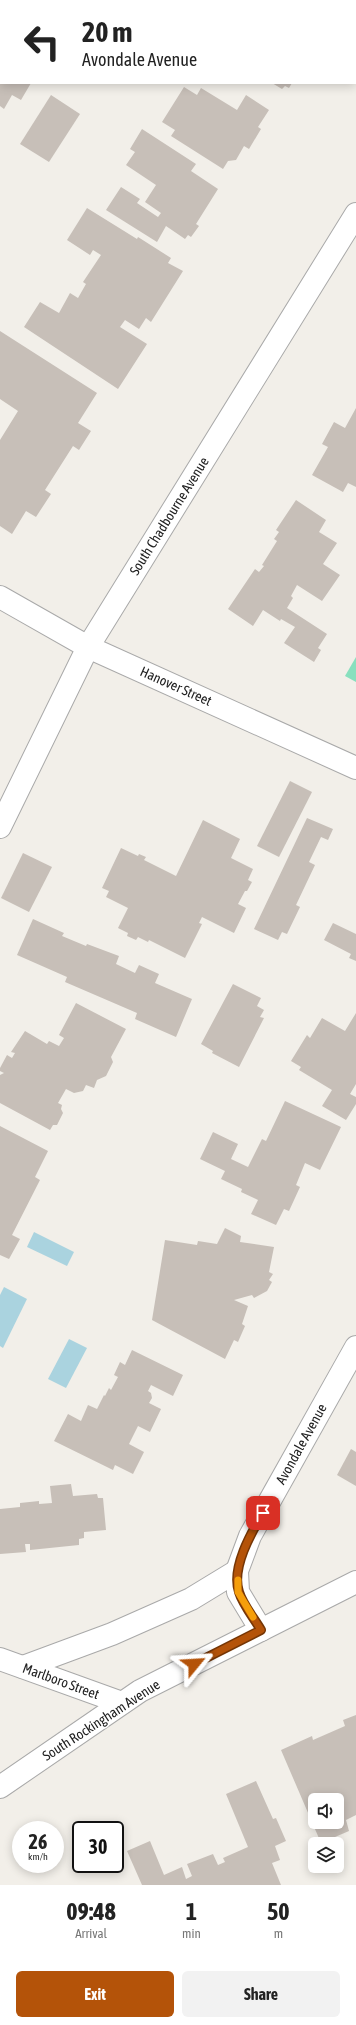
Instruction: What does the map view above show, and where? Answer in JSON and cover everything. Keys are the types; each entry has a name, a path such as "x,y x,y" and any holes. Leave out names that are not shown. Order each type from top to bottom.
{"street":[{"name":"South Chadbourne Avenue","path":"0,827 88,647 356,214"},
{"name":"Hanover Street","path":"0,597 88,647 356,768"},
{"name":"Avondale Avenue","path":"261,1630 238,1592 237,1571 250,1536 356,1347"},
{"path":"23,1667 112,1634 191,1599 237,1571"},
{"name":"South Rockingham Avenue","path":"0,1787 140,1691 356,1582"},
{"name":"Marlboro Street","path":"0,1658 122,1703"}],"green space":[{"path":"356,657 356,682 345,676"}],"water":[{"path":"34,1232 74,1252 67,1266 27,1247"},
{"path":"4,1287 27,1299 3,1348 0,1346 0,1295"},
{"path":"69,1339 87,1348 66,1388 48,1379"}],"building":[{"path":"0,84 30,84 21,100 12,95 4,109 0,106"},
{"path":"274,84 291,84 289,88 285,86 282,89"},
{"path":"184,87 197,95 201,88 237,110 246,95 269,110 258,127 261,129 249,149 244,146 236,160 228,161 223,169 171,136 175,130 162,122"},
{"path":"51,95 80,114 49,162 20,144"},
{"path":"142,129 196,164 191,171 218,189 196,224 199,226 191,237 188,235 185,239 166,226 157,242 106,210 121,187 140,199 137,203 158,217 161,213 145,202 156,185 126,165 135,152 130,149"},
{"path":"87,208 171,258 168,263 183,271 151,322 146,318 139,329 125,320 120,327 147,344 118,389 24,327 40,302 59,313 70,293 78,298 86,284 83,282 101,255 93,250 90,255 67,240"},
{"path":"0,331 97,393 78,423 91,431 79,450 73,446 45,490 51,494 36,517 26,511 12,534 0,526 0,440 18,411 0,399"},
{"path":"356,408 356,487 348,483 343,492 312,475 328,447 322,444 334,422 345,428"},
{"path":"296,500 326,520 319,532 337,543 323,564 340,575 322,601 297,585 291,596 293,598 287,608 327,634 318,648 321,650 314,662 284,643 295,627 281,619 280,621 263,610 253,626 228,609 255,569 259,572 264,566 262,565 277,541 274,539 279,532 276,530"},
{"path":"290,781 312,792 279,857 257,846"},
{"path":"307,818 333,829 328,840 321,837 309,862 315,865 296,905 300,907 287,934 282,932 278,940 254,929"},
{"path":"203,820 240,839 231,858 253,869 248,880 252,882 238,904 246,908 234,933 202,917 199,923 202,924 185,958 149,940 148,942 138,937 136,940 127,936 128,933 118,928 128,908 106,897 109,891 102,888 121,848 138,856 139,854 146,857 144,860 176,876"},
{"path":"23,853 52,867 29,912 1,898"},
{"path":"33,919 64,933 62,936 86,946 87,944 119,956 116,964 135,973 139,965 159,974 155,983 192,999 176,1037 135,1019 137,1013 65,982 67,977 17,955"},
{"path":"333,923 356,934 356,961 349,958 351,954 324,940"},
{"path":"233,984 261,998 257,1006 264,1010 260,1017 264,1018 239,1067 212,1053 213,1051 201,1044"},
{"path":"76,1003 126,1029 111,1057 113,1062 106,1076 97,1080 94,1088 86,1085 83,1091 74,1093 66,1089 58,1103 62,1105 61,1109 63,1113 57,1125 53,1125 50,1130 0,1103 0,1075 4,1073 0,1071 0,1068 7,1055 12,1058 15,1053 11,1052 25,1031 47,1044 49,1041 59,1046 64,1038 59,1035"},
{"path":"356,1013 356,1084 350,1094 356,1097 356,1104 346,1120 322,1106 332,1090 299,1070 301,1067 291,1061 307,1035 310,1038 322,1018 345,1031"},
{"path":"285,1101 341,1127 320,1170 305,1163 296,1185 300,1187 289,1211 284,1209 276,1225 251,1214 258,1200 241,1192 242,1189 221,1179 225,1171 200,1159 213,1132 238,1144 231,1159 248,1167 262,1139 266,1141"},
{"path":"0,1126 48,1151 35,1177 40,1180 12,1235 20,1239 9,1259 0,1255"},
{"path":"225,1228 241,1236 240,1242 274,1247 269,1272 273,1274 269,1280 272,1282 267,1291 254,1298 252,1295 234,1300 248,1306 242,1324 245,1326 238,1342 234,1340 225,1359 152,1320 165,1240 197,1245 198,1241 217,1244"},
{"path":"132,1350 183,1375 173,1396 151,1385 148,1391 151,1393 152,1398 149,1403 161,1409 150,1432 138,1426 129,1444 144,1452 133,1474 115,1465 113,1470 54,1441 68,1414 81,1421 88,1405 97,1409 104,1395 105,1396 109,1388 111,1390 118,1377 114,1375 120,1362 125,1365"},
{"path":"351,1449 356,1452 356,1486 337,1475"},
{"path":"71,1484 73,1496 97,1494 98,1498 103,1498 106,1530 84,1532 84,1538 79,1539 79,1545 30,1550 30,1544 25,1544 26,1552 0,1554 0,1509 20,1507 20,1503 39,1501 39,1504 52,1503 50,1486"},
{"path":"356,1715 356,1815 346,1820 349,1831 335,1837 318,1837 315,1829 344,1829 344,1793 308,1793 308,1813 281,1750 312,1736 313,1740 345,1726 343,1720"},
{"path":"256,1781 273,1819 276,1818 286,1841 275,1846 280,1860 272,1863 281,1885 142,1885 127,1851 150,1841 164,1875 182,1867 186,1879 192,1876 187,1864 213,1854 218,1865 225,1862 223,1858 248,1847 226,1794"}],"slow traffic":[{"path":"238,1580 238,1592 253,1617"}],"route":[{"path":"194,1664 261,1630 238,1592 237,1571 250,1536 263,1513"}]}
